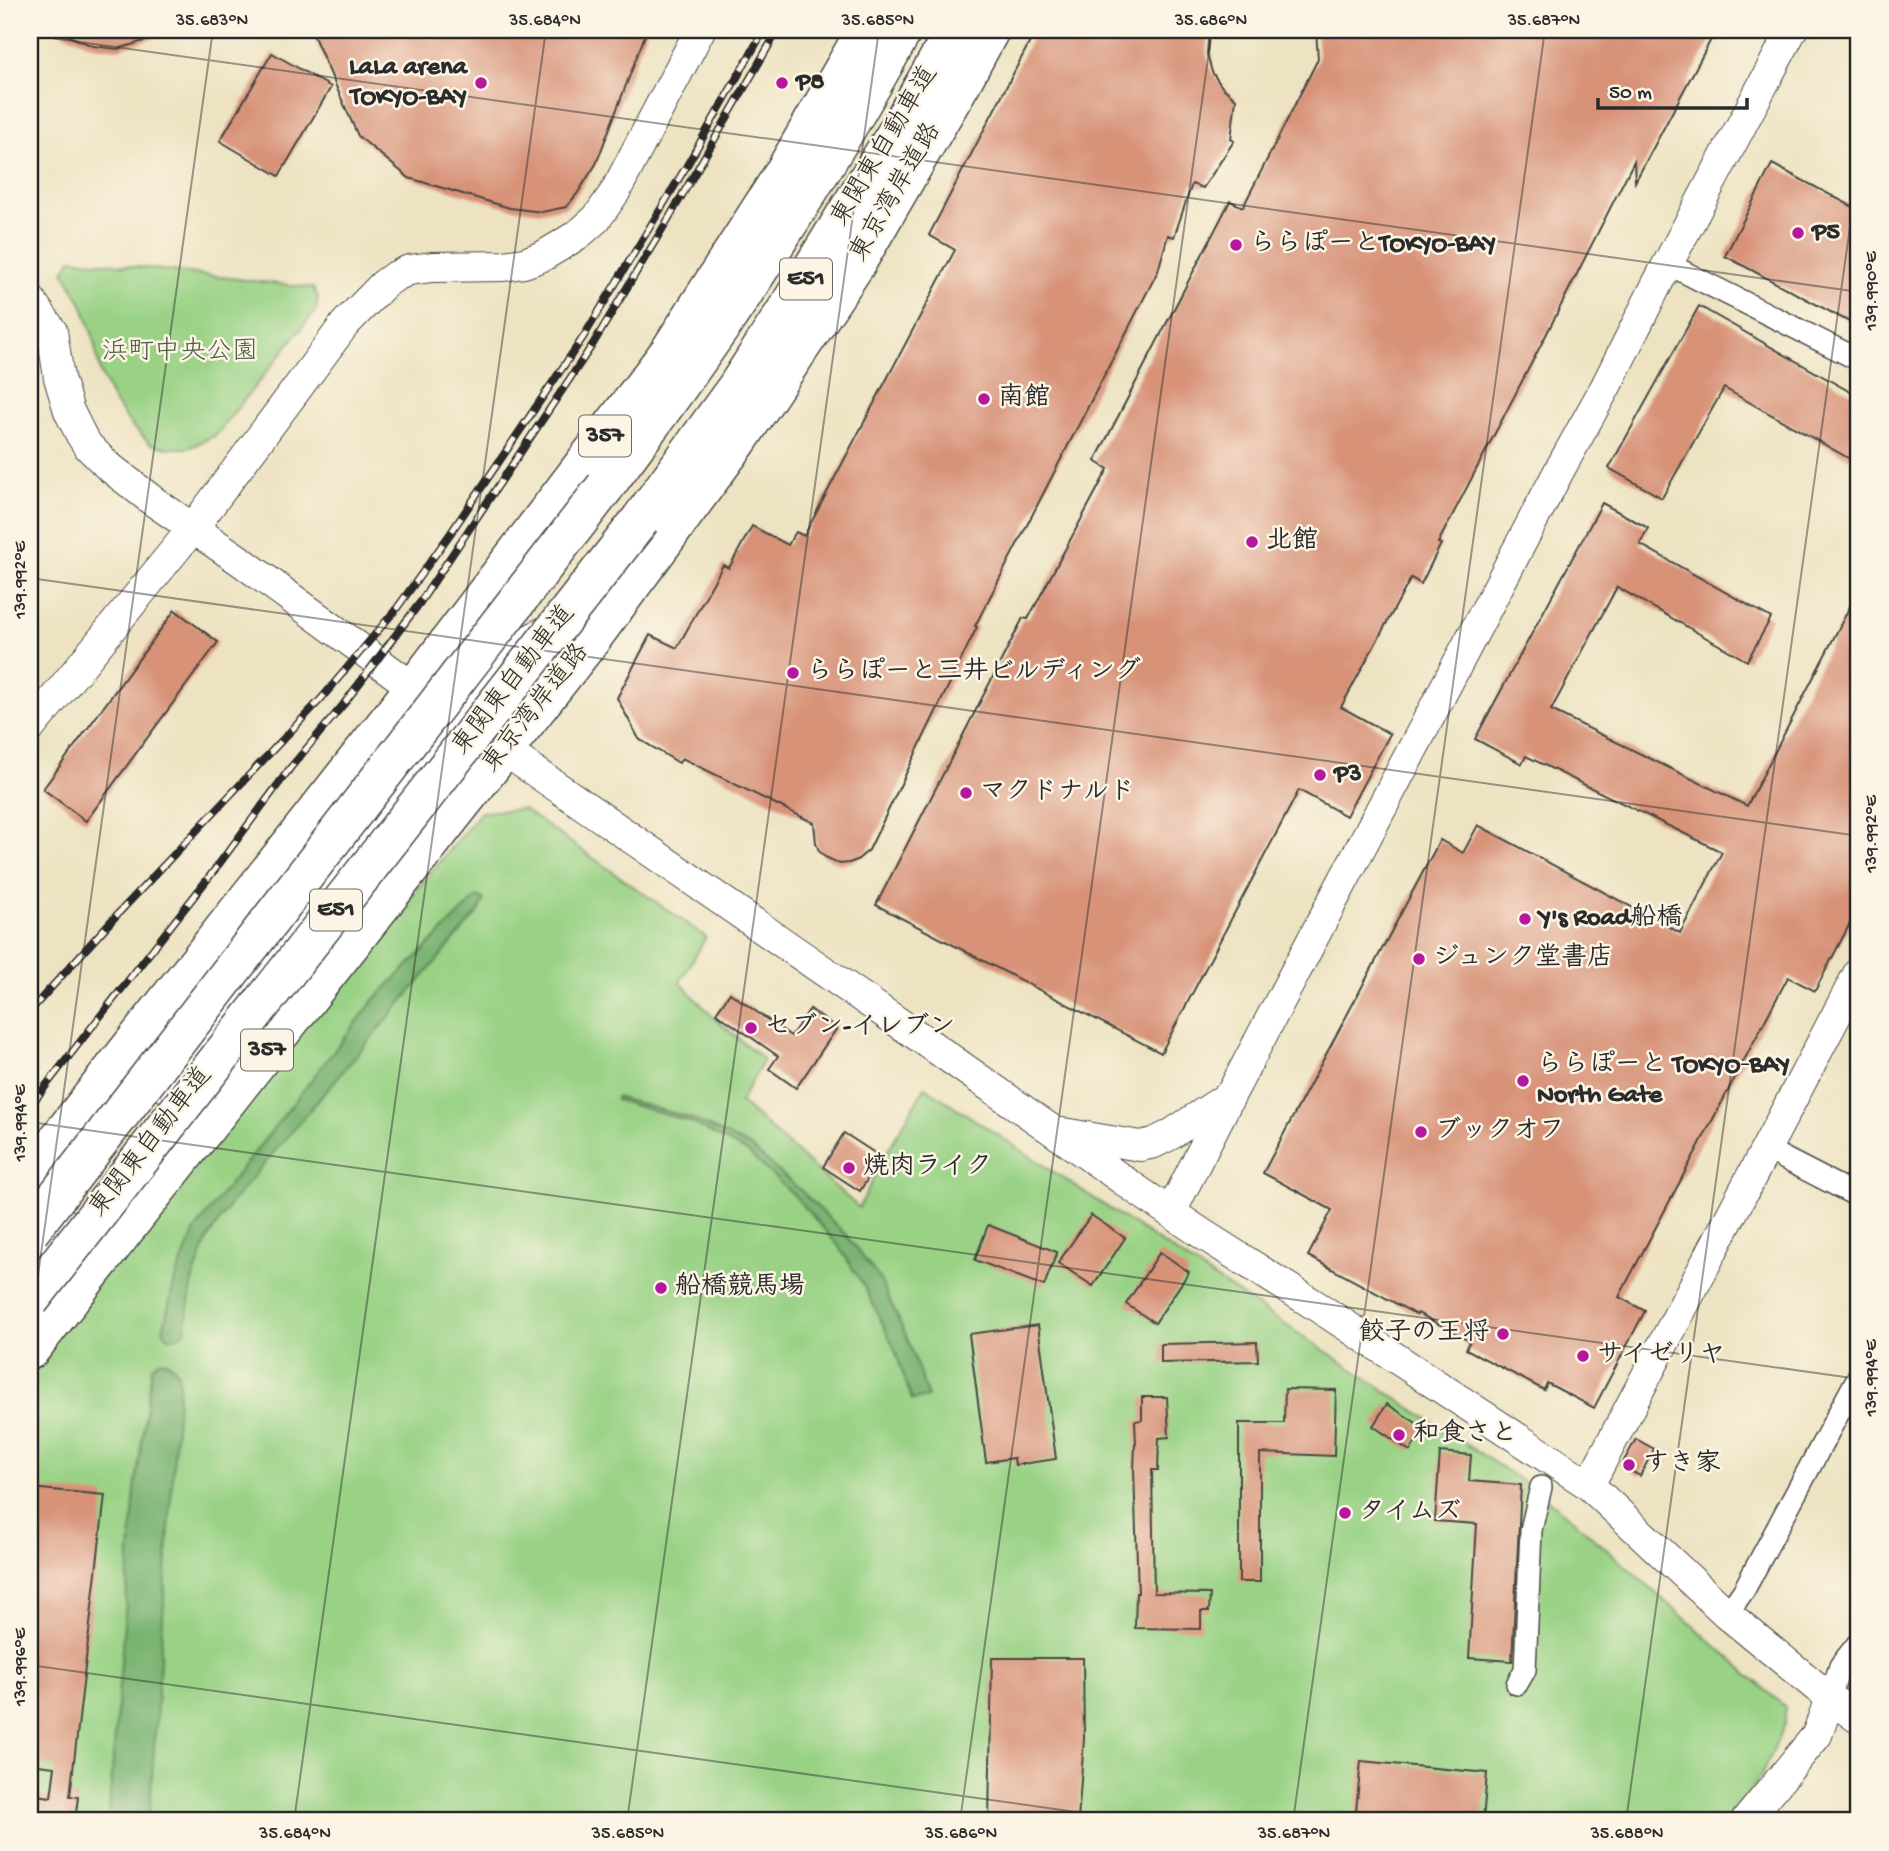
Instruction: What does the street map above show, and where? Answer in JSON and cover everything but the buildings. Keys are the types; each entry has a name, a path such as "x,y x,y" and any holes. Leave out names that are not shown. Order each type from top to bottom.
{"highway":[{"name":"357","path":"30,1175 414,688 669,352 783,174 866,30"},
{"name":"東関東自動車道","path":"30,1231 479,651 680,385 740,299 790,220 903,30"},
{"name":"東関東自動車道","path":"30,1300 641,519 736,388 787,309 897,132 955,30"},
{"name":"東京湾岸道路","path":"30,1350 590,641 738,441 856,264 990,30"}],"street":[{"path":"30,728 193,528 345,324 383,285 409,270 432,267 503,267 524,263 563,244 597,218 615,192 700,30"},
{"path":"1171,1212 1792,30"},
{"path":"1668,264 1859,360"},
{"path":"30,299 52,331 59,378 80,435 108,466 153,501 326,622 414,688 1053,1132 1589,1485 1727,1614 1859,1719"},
{"path":"30,1257 509,653 568,620 620,559 684,515"},
{"path":"1589,1485 1859,972"},
{"path":"1053,1132 1140,1146 1170,1135 1230,1096"},
{"path":"1766,1149 1859,1197"},
{"path":"1727,1614 1744,1590 1859,1375"},
{"path":"1517,1684 1525,1670 1531,1530 1541,1487"},
{"path":"1746,1821 1817,1735 1840,1666 1859,1642"}],"green space":[{"name":"浜町中央公園","path":"71,259 313,288 318,298 316,310 216,435 189,448 168,448 151,444 132,426 113,400 100,372 93,336 82,304 64,272"},
{"name":"船橋競馬場","path":"523,809 706,937 680,982 713,1017 764,1060 740,1102 859,1208 884,1157 925,1087 1528,1485 1579,1525 1785,1707 1785,1724 1760,1778 1726,1821 30,1821 30,1368 238,1104 481,812"},
{"path":"480,897 484,900 479,911 230,1204 207,1240 192,1282 185,1331 176,1338 168,1337 163,1330 175,1279 194,1232 374,1000"},
{"path":"616,1097 691,1118 749,1146 800,1190 846,1235 879,1278 908,1340 928,1397 912,1400 893,1345 865,1288 837,1244 794,1195 747,1152 691,1122 616,1100"},
{"path":"163,1360 176,1369 179,1384 149,1821 108,1821 135,1490 152,1368"}],"railway":[{"path":"30,1011 321,699 397,608 584,336 686,167 764,30"},
{"path":"30,1106 419,604 593,344 778,30"}],"place":[{"name":"LaLa arena TOKYO-BAY","path":"481,83"},
{"name":"P8","path":"782,83"},
{"name":"P5","path":"1798,233"},
{"name":"ららぽーとTOKYO-BAY","path":"1236,245"},
{"name":"南館","path":"984,399"},
{"name":"北館","path":"1252,542"},
{"name":"ららぽーと三井ビルディング","path":"793,673"},
{"name":"P3","path":"1320,775"},
{"name":"マクドナルド","path":"966,793"},
{"name":"Y's Road船橋","path":"1525,919"},
{"name":"ジュンク堂書店","path":"1419,959"},
{"name":"セブン-イレブン","path":"751,1028"},
{"name":"ららぽーと TOKYO−BAY North Gate","path":"1523,1081"},
{"name":"ブックオフ","path":"1421,1132"},
{"name":"焼肉ライク","path":"849,1168"},
{"name":"船橋競馬場","path":"661,1288"},
{"name":"餃子の王将","path":"1503,1334"},
{"name":"サイゼリヤ","path":"1583,1356"},
{"name":"和食さと","path":"1399,1435"},
{"name":"すき家","path":"1629,1465"},
{"name":"タイムズ","path":"1345,1513"}]}
